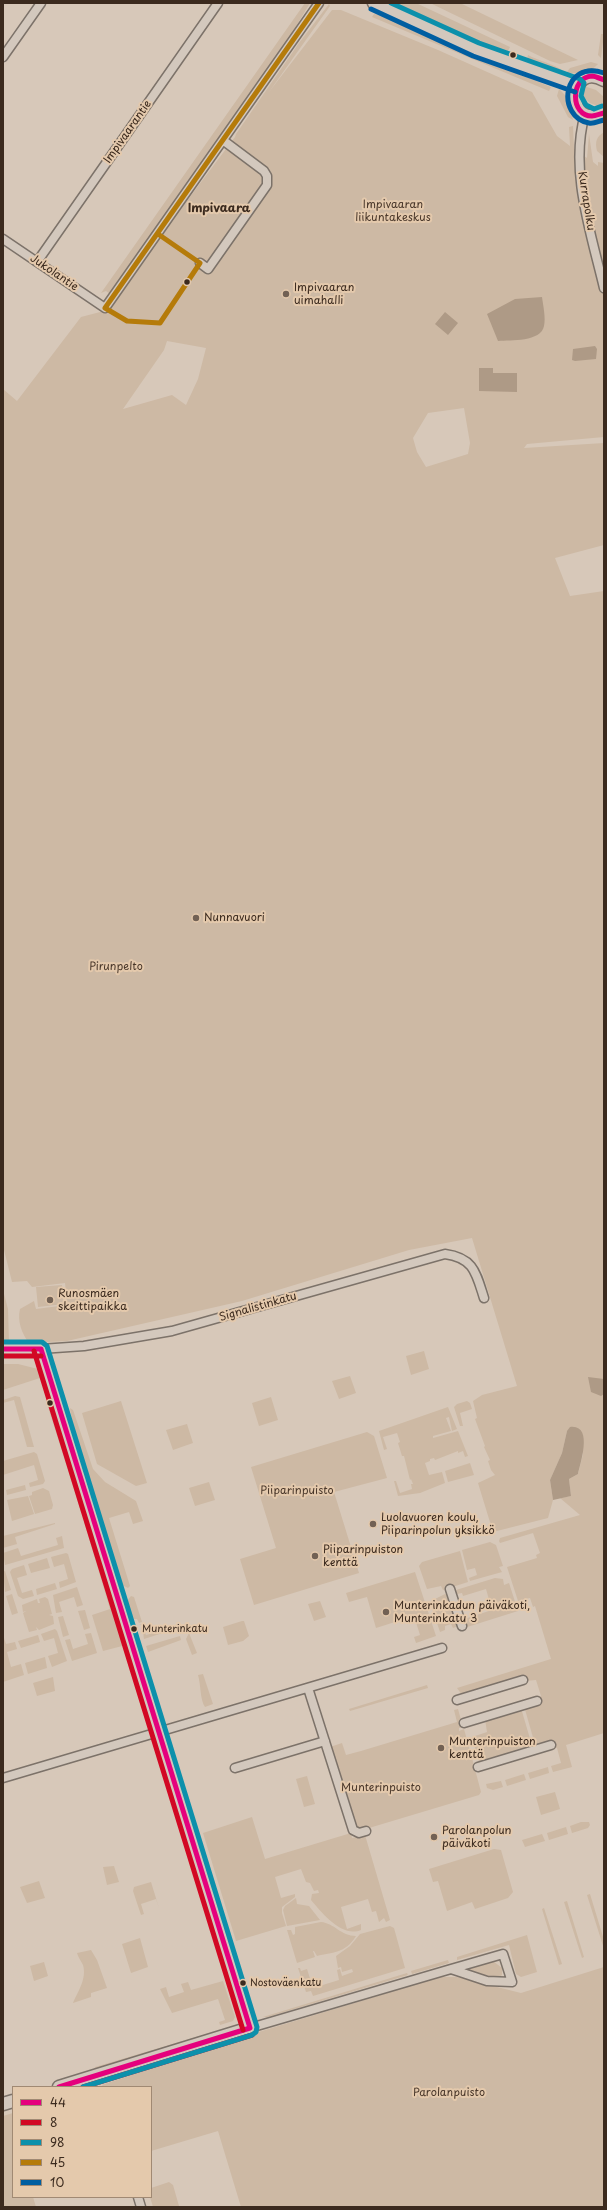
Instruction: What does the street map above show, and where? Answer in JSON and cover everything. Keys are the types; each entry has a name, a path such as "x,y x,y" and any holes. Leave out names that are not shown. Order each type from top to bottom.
{"street":[{"path":"3,57 41,3"},
{"name":"Impivaarantie","path":"37,262 218,3"},
{"path":"200,263 208,269 266,185 267,176 264,171 224,141 319,3"},
{"path":"374,3 482,52 577,85"},
{"path":"604,78 590,77 577,85 574,92 577,107 585,114 594,116 604,113"},
{"name":"Kurrapolku","path":"585,114 580,144 582,184 586,209 604,288"},
{"name":"Jukolantie","path":"3,239 105,308 224,141"},
{"name":"Signalistinkatu","path":"3,1349 41,1349 84,1346 172,1331 445,1254 464,1259 472,1266 477,1274 484,1298"},
{"path":"41,1349 250,2028"},
{"path":"450,1589 462,1626"},
{"path":"3,1778 442,1648"},
{"path":"457,1700 523,1680"},
{"path":"308,1688 353,1830 359,1834 366,1831"},
{"path":"464,1723 537,1701"},
{"path":"234,1768 325,1741"},
{"path":"478,1767 551,1745"},
{"path":"62,2086 250,2028 451,1969 503,1954 512,1982 487,1981 451,1969"}],"green space":[{"path":"305,3 310,3 286,43 110,294 106,291 101,293"},
{"path":"392,3 416,3 510,47 508,51 478,44"},
{"path":"430,3 460,3 578,60 560,64 550,61"},
{"path":"329,4 330,6 269,92 332,10 341,10 438,50 532,92 557,136 570,146 569,127 573,126 574,149 587,158 589,134 593,162 598,166 598,162 604,163 604,437 527,444 524,448 604,443 604,545 555,558 570,596 604,591 604,1733 566,1745 572,1767 553,1772 551,1766 561,1763 557,1748 547,1750 536,1748 524,1706 531,1699 541,1696 536,1680 525,1681 523,1675 514,1677 515,1680 462,1695 457,1688 551,1659 535,1606 533,1607 530,1598 518,1601 507,1567 537,1558 536,1555 540,1553 533,1533 500,1543 499,1541 500,1538 580,1515 560,1498 571,1496 569,1479 578,1474 583,1454 567,1431 562,1453 550,1480 553,1500 548,1518 493,1532 478,1483 495,1475 491,1470 488,1461 490,1460 475,1419 477,1418 473,1401 482,1395 517,1386 472,1238 409,1250 242,1301 67,1341 29,1343 24,1336 21,1327 19,1318 20,1309 34,1301 36,1309 67,1305 65,1283 32,1287 27,1281 12,1282 3,1246 3,389 17,401 81,317 104,311 235,137 299,43","holes":["167,341 206,348 198,379 186,405 172,395 123,409 164,350","464,408 470,443 468,454 426,467 417,452 413,438 428,413"]},
{"path":"374,14 390,17 491,63 551,87 549,91 372,17"},
{"path":"601,34 604,34 601,58 598,55"},
{"path":"528,55 562,70 561,72 527,59"},
{"path":"591,62 598,64 584,72 566,73 570,68"},
{"path":"584,86 596,90 604,97 602,106 600,107 590,103 580,94"},
{"path":"559,89 568,98 573,120 568,117 557,96"},
{"path":"604,132 604,157 597,151 596,145 599,136"},
{"name":"Runosmäen skeittipaikka","path":"62,1285 64,1304 38,1307 36,1287"},
{"path":"3,1290 8,1309 9,1342 3,1342"},
{"path":"424,1351 429,1369 411,1375 406,1356"},
{"path":"3,1364 18,1364 38,1369 40,1378 3,1390"},
{"path":"350,1376 356,1393 339,1399 332,1381"},
{"path":"15,1396 20,1397 34,1447 27,1447 14,1400 3,1403 3,1400"},
{"path":"271,1397 278,1420 259,1426 252,1403"},
{"path":"121,1401 147,1483 136,1486 97,1464 82,1413"},
{"path":"467,1401 470,1403 472,1409 460,1413 463,1426 460,1426 454,1407 457,1404"},
{"path":"51,1406 84,1507 81,1512 48,1407"},
{"path":"448,1407 457,1429 452,1431 449,1417 446,1418 451,1431 433,1436 433,1438 458,1431 468,1456 465,1457 463,1451 458,1453 458,1451 435,1460 434,1458 430,1459 430,1461 425,1463 429,1475 442,1472 445,1483 420,1493 398,1496 394,1481 396,1481 400,1493 412,1489 411,1484 413,1484 411,1479 410,1480 404,1456 402,1456 397,1433 383,1437 387,1449 384,1450 379,1431"},
{"path":"70,1408 73,1410 93,1469 105,1482 136,1501 143,1521 133,1524 129,1512 109,1518 130,1586 128,1588 120,1584 73,1427"},
{"path":"187,1424 193,1443 173,1450 166,1430"},
{"name":"Piiparinpuisto","path":"367,1432 374,1436 387,1478 334,1492 359,1573 254,1605 240,1559 276,1548 251,1467"},
{"path":"34,1452 37,1454 45,1481 43,1484 30,1487 29,1483 38,1480 34,1465 3,1475 3,1461"},
{"path":"470,1463 474,1475 448,1482 445,1471"},
{"path":"209,1482 215,1500 195,1506 189,1488"},
{"path":"25,1485 26,1490 7,1495 6,1490"},
{"path":"43,1488 49,1491 53,1505 52,1509 35,1514 29,1496 32,1495 32,1492"},
{"path":"28,1496 34,1514 12,1521 7,1500"},
{"path":"84,1522 89,1523 126,1645 103,1651 92,1615 110,1609"},
{"path":"55,1523 15,1537 17,1544 3,1548 3,1536"},
{"path":"62,1536 64,1548 5,1565 3,1553 18,1548 21,1556 58,1545 56,1538"},
{"path":"490,1542 496,1545 503,1566 499,1567 502,1572 470,1581 469,1578 477,1575 475,1568 467,1570 462,1550"},
{"path":"460,1551 468,1582 443,1590 441,1586 427,1589 419,1566 422,1562"},
{"path":"66,1553 68,1554 76,1582 60,1588 59,1582 68,1579 64,1564 54,1567 51,1557"},
{"path":"47,1558 50,1568 31,1573 28,1564"},
{"path":"24,1565 27,1575 17,1578 22,1593 32,1590 34,1596 23,1599 18,1596 10,1572 12,1569"},
{"path":"5,1571 11,1590 5,1592 3,1572"},
{"path":"415,1572 436,1636 416,1643 414,1637 420,1635 414,1616 376,1628 367,1597 349,1602 346,1593"},
{"path":"495,1578 503,1579 504,1585 509,1583 518,1611 464,1628 461,1620 492,1610 486,1589 463,1596 462,1593 457,1594 456,1590"},
{"path":"55,1583 57,1589 37,1595 36,1589"},
{"path":"77,1587 83,1605 77,1607 74,1597 59,1602 62,1612 56,1613 53,1595"},
{"path":"12,1594 18,1613 12,1615 6,1596"},
{"path":"445,1594 449,1595 461,1625 453,1628 451,1624 445,1626 445,1630 440,1632 431,1605 435,1599"},
{"path":"131,1596 134,1597 142,1622 139,1623 137,1619 134,1619 126,1602"},
{"path":"45,1597 48,1599 52,1614 49,1615 53,1616 54,1624 39,1630 36,1627 37,1630 29,1632 23,1613 26,1611 23,1612 22,1605 37,1599 38,1603 40,1603 39,1599"},
{"path":"320,1601 326,1617 314,1621 308,1604"},
{"path":"85,1610 90,1628 84,1630 78,1611"},
{"path":"63,1616 69,1635 63,1637 58,1617"},
{"path":"244,1621 249,1636 243,1641 228,1645 223,1627"},
{"path":"142,1624 146,1635 174,1627 175,1629 144,1639 142,1625 139,1625"},
{"path":"55,1629 67,1661 52,1667 48,1656 58,1653 54,1638 44,1641 41,1634"},
{"path":"91,1633 97,1653 72,1661 65,1640 70,1639 73,1649 88,1644 85,1634"},
{"path":"189,1633 197,1653 192,1655 186,1639"},
{"path":"3,1635 6,1644 15,1642 17,1649 7,1652 11,1667 21,1664 24,1675 3,1682"},
{"path":"38,1635 40,1642 21,1648 18,1641"},
{"path":"180,1636 181,1640 148,1652 146,1646"},
{"path":"45,1657 47,1668 28,1674 25,1663"},
{"path":"203,1674 213,1704 205,1707 202,1700 198,1675"},
{"path":"53,1677 55,1691 37,1696 33,1683"},
{"path":"427,1685 428,1688 350,1711 349,1709"},
{"path":"521,1708 533,1749 522,1752 521,1749 518,1750 519,1753 498,1760 496,1756 494,1757 495,1761 479,1762 472,1737 487,1732 485,1719"},
{"name":"Munterinpuisto","path":"458,1709 463,1727 459,1728 459,1731 464,1729 471,1754 467,1756 468,1759 472,1758 481,1792 479,1795 359,1831 330,1747 342,1743 346,1755 361,1751 457,1722 454,1710"},
{"path":"548,1767 549,1773 530,1779 528,1773"},
{"path":"524,1774 526,1780 507,1786 505,1780"},
{"path":"307,1776 315,1804 304,1807 296,1779"},
{"path":"501,1781 503,1787 493,1790 487,1788 486,1784"},
{"path":"555,1792 560,1809 541,1815 536,1797"},
{"path":"252,1817 265,1859 351,1833 352,1838 365,1835 390,1920 386,1922 384,1918 379,1922 376,1911 372,1912 368,1899 341,1907 347,1929 361,1924 361,1930 354,1932 347,1931 333,1923 311,1900 312,1894 319,1893 318,1890 314,1891 310,1883 306,1882 301,1869 275,1877 281,1898 295,1894 295,1897 282,1907 282,1913 286,1926 236,1941 203,1833"},
{"path":"581,1822 589,1822 590,1825 588,1828 572,1833 570,1826"},
{"path":"566,1827 568,1834 549,1840 547,1833"},
{"path":"542,1834 545,1841 525,1847 522,1840"},
{"path":"494,1849 501,1850 513,1892 508,1898 475,1909 472,1902 447,1911 438,1881 433,1882 429,1869"},
{"path":"114,1866 119,1882 107,1885 103,1867"},
{"path":"39,1881 45,1898 27,1903 20,1887"},
{"path":"151,1882 159,1908 156,1899 141,1904 144,1914 141,1915 133,1891 134,1887"},
{"path":"590,1894 604,1940 604,1949 587,1895"},
{"path":"296,1898 297,1904 309,1906 320,1920 287,1926 283,1910 285,1906"},
{"path":"567,1901 584,1957 582,1958 564,1902"},
{"path":"544,1908 562,1964 559,1965 542,1909"},
{"path":"321,1922 326,1923 346,1934 356,1936 352,1942 343,1949 333,1953 317,1956 313,1951 315,1957 297,1963 287,1930 291,1930 293,1935 295,1934 295,1927"},
{"path":"390,1926 394,1928 405,1968 313,1996 311,1991 306,1992 298,1968 300,1968 301,1971 307,1969 313,1988 339,1980 337,1970 340,1969 342,1976 353,1972 352,1969 342,1972 341,1967 338,1968 336,1956 350,1946 360,1934"},
{"path":"527,1935 537,1972 521,1977 516,1974 509,1945 457,1960 457,1957"},
{"path":"140,1938 148,1967 131,1973 122,1944"},
{"path":"91,1950 97,1960 107,1988 91,1993 91,1997 73,2003 84,1975 83,1965 77,1953"},
{"path":"448,1960 449,1963 412,1974 411,1971"},
{"path":"493,1961 502,1968 502,1975 498,1978 462,1970"},
{"path":"44,1962 48,1976 34,1981 30,1966"},
{"name":"Parolanpuisto","path":"604,1967 604,2207 241,2207 218,2131 152,2151 152,2086 102,2085 252,2034 440,1977 457,1977 521,1993"},
{"path":"407,1973 408,1975 268,2017 263,2017"},
{"path":"223,1981 235,2017 233,2021 220,2025 219,2022 225,2020 218,1999 172,2013 160,1989 166,1987 169,1997 184,1992 181,1984 188,1982 191,1990"},
{"path":"213,2032 212,2034 94,2069 95,2067"},
{"path":"12,2113 12,2198 33,2198 36,2207 3,2207 3,2116"},
{"path":"169,2182 173,2185 179,2206 153,2207 150,2198 152,2198 152,2188"}],"shaded area":[{"path":"542,297 545,319 542,331 532,338 498,341 487,314 515,299"},
{"path":"445,312 458,323 448,335 435,324"},
{"path":"595,346 597,349 596,359 572,360 573,349"},
{"path":"479,368 493,368 493,373 517,373 517,392 479,391"},
{"path":"588,1377 604,1379 604,1394 601,1396 591,1392"},
{"path":"570,1427 577,1428 582,1432 584,1438 583,1454 578,1474 569,1479 571,1496 553,1500 550,1480 562,1453 567,1431"}],"transit line":[{"name":"45","path":"158,234 200,263 160,323 127,321 105,308 319,3"},
{"name":"98","path":"391,3 479,43 580,79 584,83 581,96 586,105 594,109 602,106"},
{"name":"10","path":"371,9 473,56 575,92"},
{"name":"10","path":"604,73 590,71 579,74 572,81 568,90 568,101 572,111 578,119 589,123 604,120"},
{"name":"44","path":"604,80 592,76 585,78 580,83 576,96 577,104 580,110 585,114 592,116 604,113"},
{"name":"98","path":"3,1342 42,1342 47,1346 257,2027 256,2032 252,2035 86,2086"},
{"name":"44","path":"3,1349 41,1349"},
{"name":"44","path":"41,1349 250,2028"},
{"name":"8","path":"34,1351 243,2030"},
{"name":"8","path":"3,1356 41,1356"},
{"name":"44","path":"62,2086 250,2028"},
{"name":"8","path":"86,2086 252,2035"}],"place":[{"name":"Impivaaran uimahalli","path":"286,294"},
{"name":"Nunnavuori","path":"196,918"},
{"name":"Runosmäen skeittipaikka","path":"50,1300"},
{"name":"Luolavuoren koulu, Piiparinpolun yksikkö","path":"373,1524"},
{"name":"Piiparinpuiston kenttä","path":"315,1556"},
{"name":"Munterinkadun päiväkoti, Munterinkatu 3","path":"386,1612"},
{"name":"Munterinkatu","path":"134,1629"},
{"name":"Munterinpuiston kenttä","path":"441,1748"},
{"name":"Parolanpolun päiväkoti","path":"434,1837"},
{"name":"Nostoväenkatu","path":"243,1983"}],"district":[{"name":"Impivaara","path":"219,209"}],"park label":[{"name":"Impivaaran liikuntakeskus","path":"393,211"},
{"name":"Pirunpelto","path":"116,967"}]}
